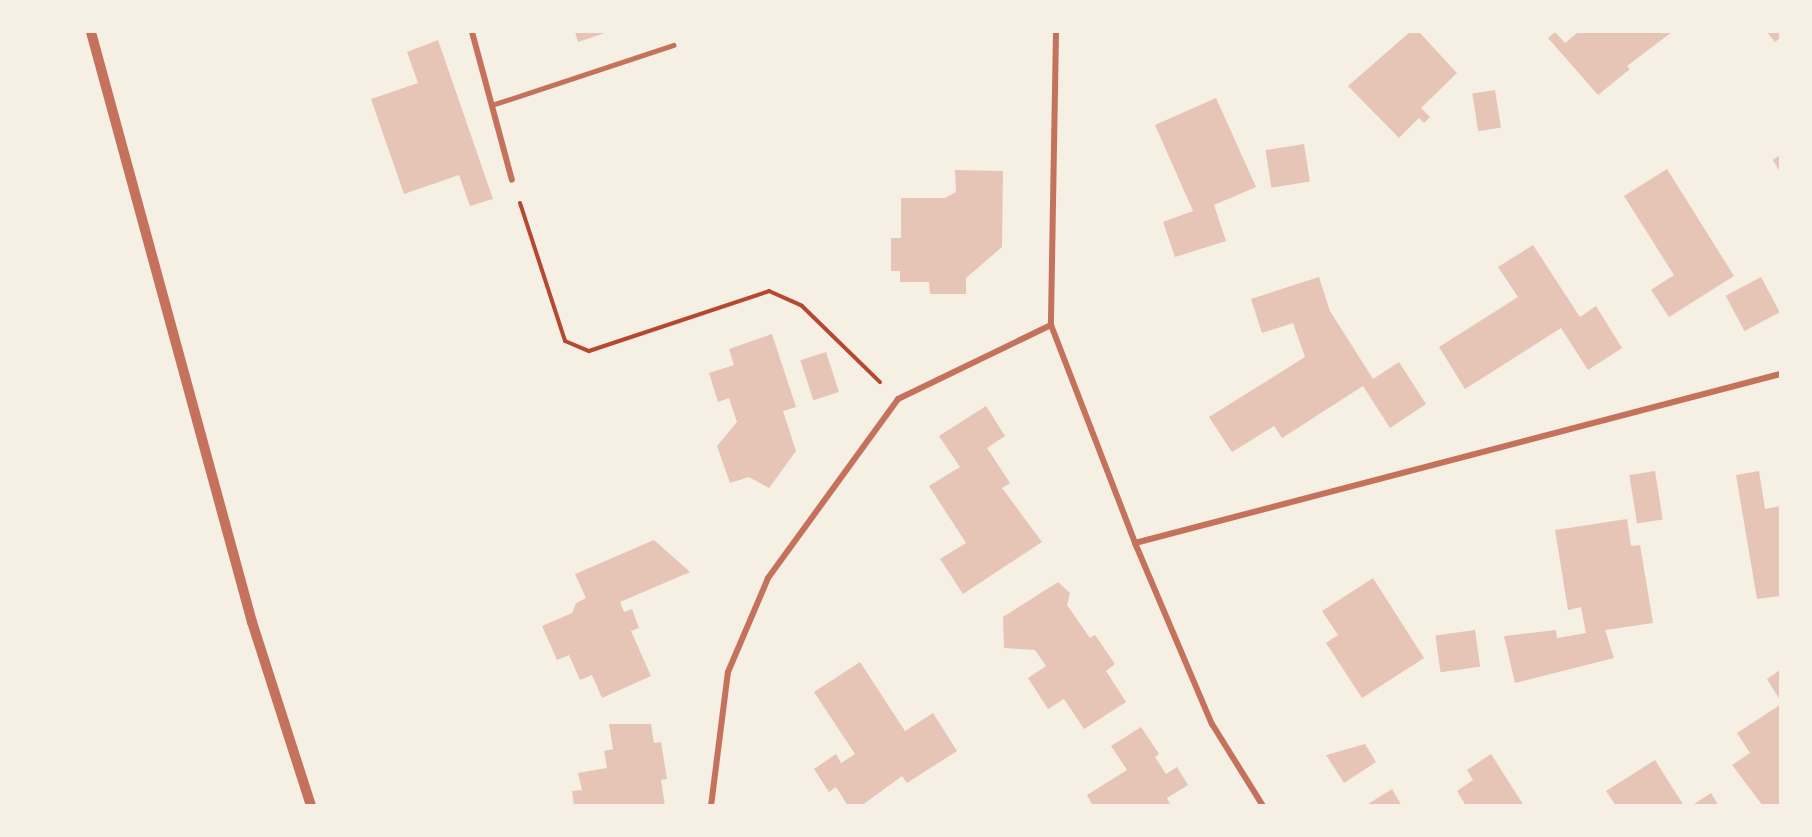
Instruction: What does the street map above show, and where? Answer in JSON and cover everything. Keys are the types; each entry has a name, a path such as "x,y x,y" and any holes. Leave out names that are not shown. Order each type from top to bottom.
{"street":[{"path":"91,32 246,599 311,806"},
{"path":"472,32 512,180"},
{"path":"1056,32 1051,325 1135,543 1212,724 1263,806"},
{"path":"711,806 728,672 768,578 898,399 1051,325"},
{"path":"1135,543 1780,374"}],"lane":[{"path":"492,105 673,45"}],"path":[{"path":"512,180 566,340 589,351 769,291 802,306 898,399"}],"building":[{"path":"575,32 608,32 578,42"},
{"path":"1410,32 1419,32 1457,73 1421,108 1430,117 1424,123 1419,118 1399,138 1348,86"},
{"path":"1555,32 1565,43 1578,32 1672,32 1627,66 1630,69 1598,95 1548,38"},
{"path":"1767,32 1780,32 1780,38 1775,42"},
{"path":"438,40 493,199 470,206 459,175 404,194 371,99 418,83 407,52"},
{"path":"1495,90 1501,128 1478,131 1472,94"},
{"path":"1216,98 1256,187 1214,205 1226,241 1175,257 1163,222 1193,211 1155,125"},
{"path":"1304,144 1310,182 1271,188 1265,150"},
{"path":"1780,155 1780,172 1773,160"},
{"path":"1667,169 1734,276 1669,317 1651,290 1674,275 1624,196"},
{"path":"955,170 1003,171 1002,247 966,278 966,294 930,294 929,282 900,282 900,271 891,271 891,238 901,238 901,198 945,198 956,192"},
{"path":"1533,245 1580,317 1596,306 1622,348 1588,370 1561,328 1465,389 1439,347 1518,297 1498,267"},
{"path":"1319,277 1330,311 1373,379 1399,362 1426,404 1390,428 1363,386 1282,438 1274,426 1232,452 1209,417 1305,357 1293,323 1262,333 1251,299"},
{"path":"1761,277 1780,312 1744,331 1726,296"},
{"path":"772,334 796,407 783,411 796,451 769,488 749,477 730,483 717,446 737,422 729,398 718,402 709,373 734,365 729,349"},
{"path":"826,352 839,392 813,400 800,360"},
{"path":"986,406 1005,436 987,448 1010,483 1002,488 1042,542 963,594 940,559 966,543 929,486 960,467 939,436"},
{"path":"1655,471 1663,519 1637,523 1629,475"},
{"path":"1759,471 1765,509 1780,506 1780,596 1757,599 1736,475"},
{"path":"1627,519 1631,546 1640,545 1653,623 1605,630 1614,658 1515,683 1504,636 1556,630 1557,638 1586,633 1581,607 1568,610 1555,530"},
{"path":"654,540 690,572 620,602 624,612 632,609 639,628 631,631 651,676 602,698 592,675 580,680 569,655 557,660 542,626 572,613 576,603 586,598 575,574"},
{"path":"1373,578 1424,658 1362,698 1326,643 1338,635 1322,611"},
{"path":"1058,582 1070,593 1067,605 1090,638 1095,635 1115,664 1106,671 1126,702 1084,729 1064,699 1048,709 1028,678 1046,666 1035,650 1004,648 1003,617"},
{"path":"1475,630 1480,667 1441,672 1435,636"},
{"path":"860,662 905,731 933,713 957,751 907,783 902,776 861,806 848,806 836,787 829,792 814,769 836,754 841,763 855,754 814,692"},
{"path":"1780,670 1780,700 1767,679"},
{"path":"1780,705 1780,806 1763,806 1732,765 1750,753 1737,733"},
{"path":"609,724 651,724 654,743 661,742 667,779 661,780 665,806 574,806 572,791 582,790 578,773 607,768 604,751 613,749"},
{"path":"1141,727 1159,754 1155,757 1166,774 1177,767 1188,785 1167,798 1171,806 1093,806 1087,795 1127,770 1111,746"},
{"path":"1365,744 1376,762 1344,783 1326,755"},
{"path":"1491,754 1524,806 1466,806 1457,791 1473,780 1467,770"},
{"path":"1655,760 1684,806 1616,806 1606,791"},
{"path":"1392,789 1402,806 1369,806 1368,804"},
{"path":"1711,793 1719,806 1695,806 1694,804"}]}
